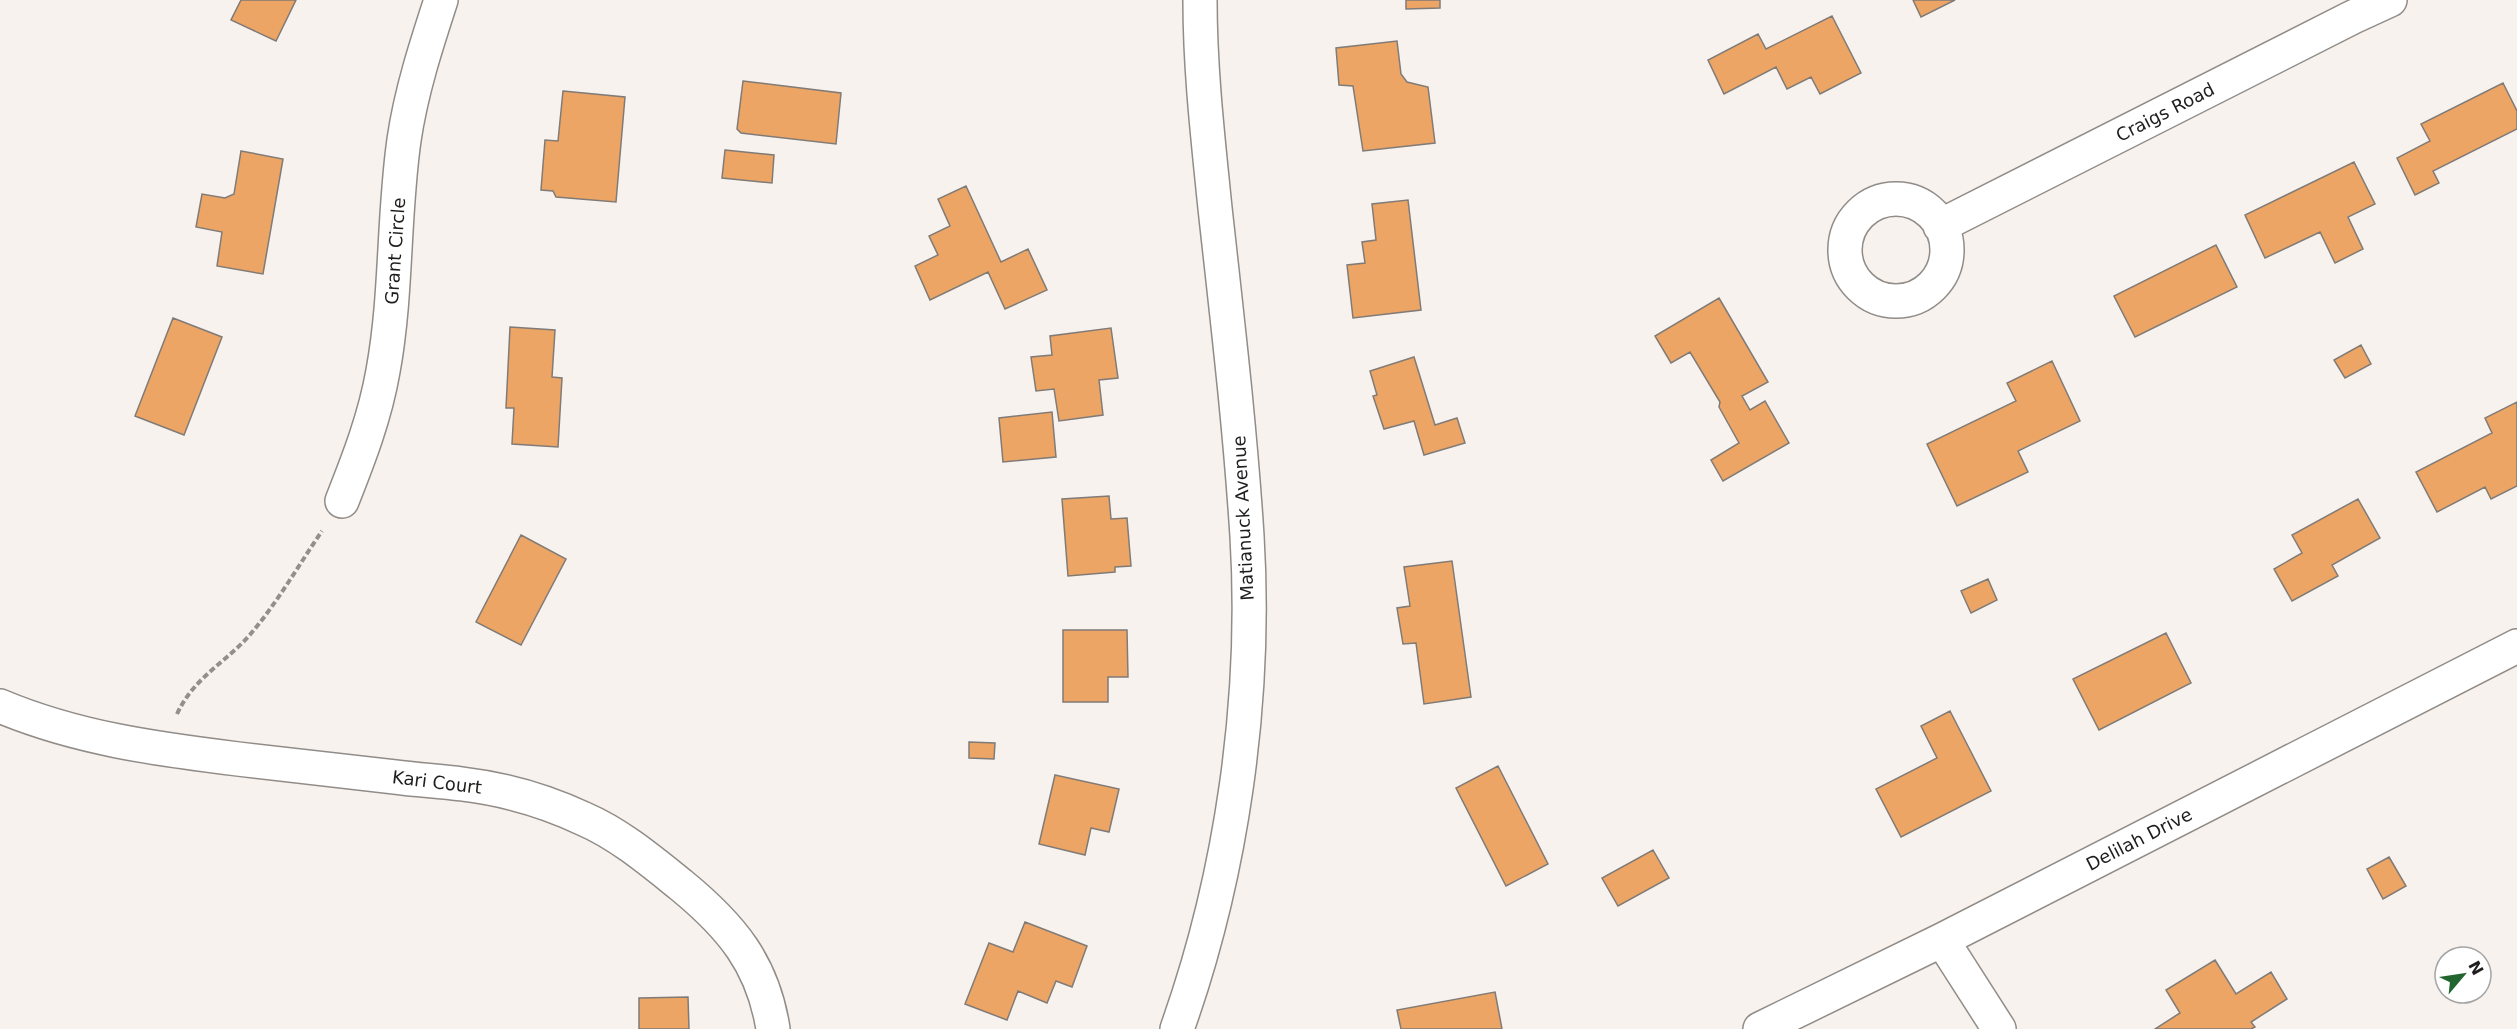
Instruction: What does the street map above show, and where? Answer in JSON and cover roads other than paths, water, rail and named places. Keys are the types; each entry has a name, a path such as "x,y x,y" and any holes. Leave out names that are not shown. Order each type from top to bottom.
{"street":[{"name":"Grant Circle","path":"342,501 363,448 383,372 390,321 404,141 420,66 441,0"},
{"name":"Matianuck Avenue","path":"1177,1029 1192,988 1217,886 1238,773 1246,712 1249,652 1247,537 1202,84 1200,0"},
{"name":"Craigs Road","path":"1941,226 2390,0"},
{"name":"Delilah Drive","path":"1760,1029 1942,940 2517,646"},
{"name":"Kari Court","path":"0,706 29,718 84,734 166,749 428,781 462,783 529,798 586,819 661,869 710,909 743,947 764,987 773,1029"},
{"path":"1942,940 1999,1029"}]}
